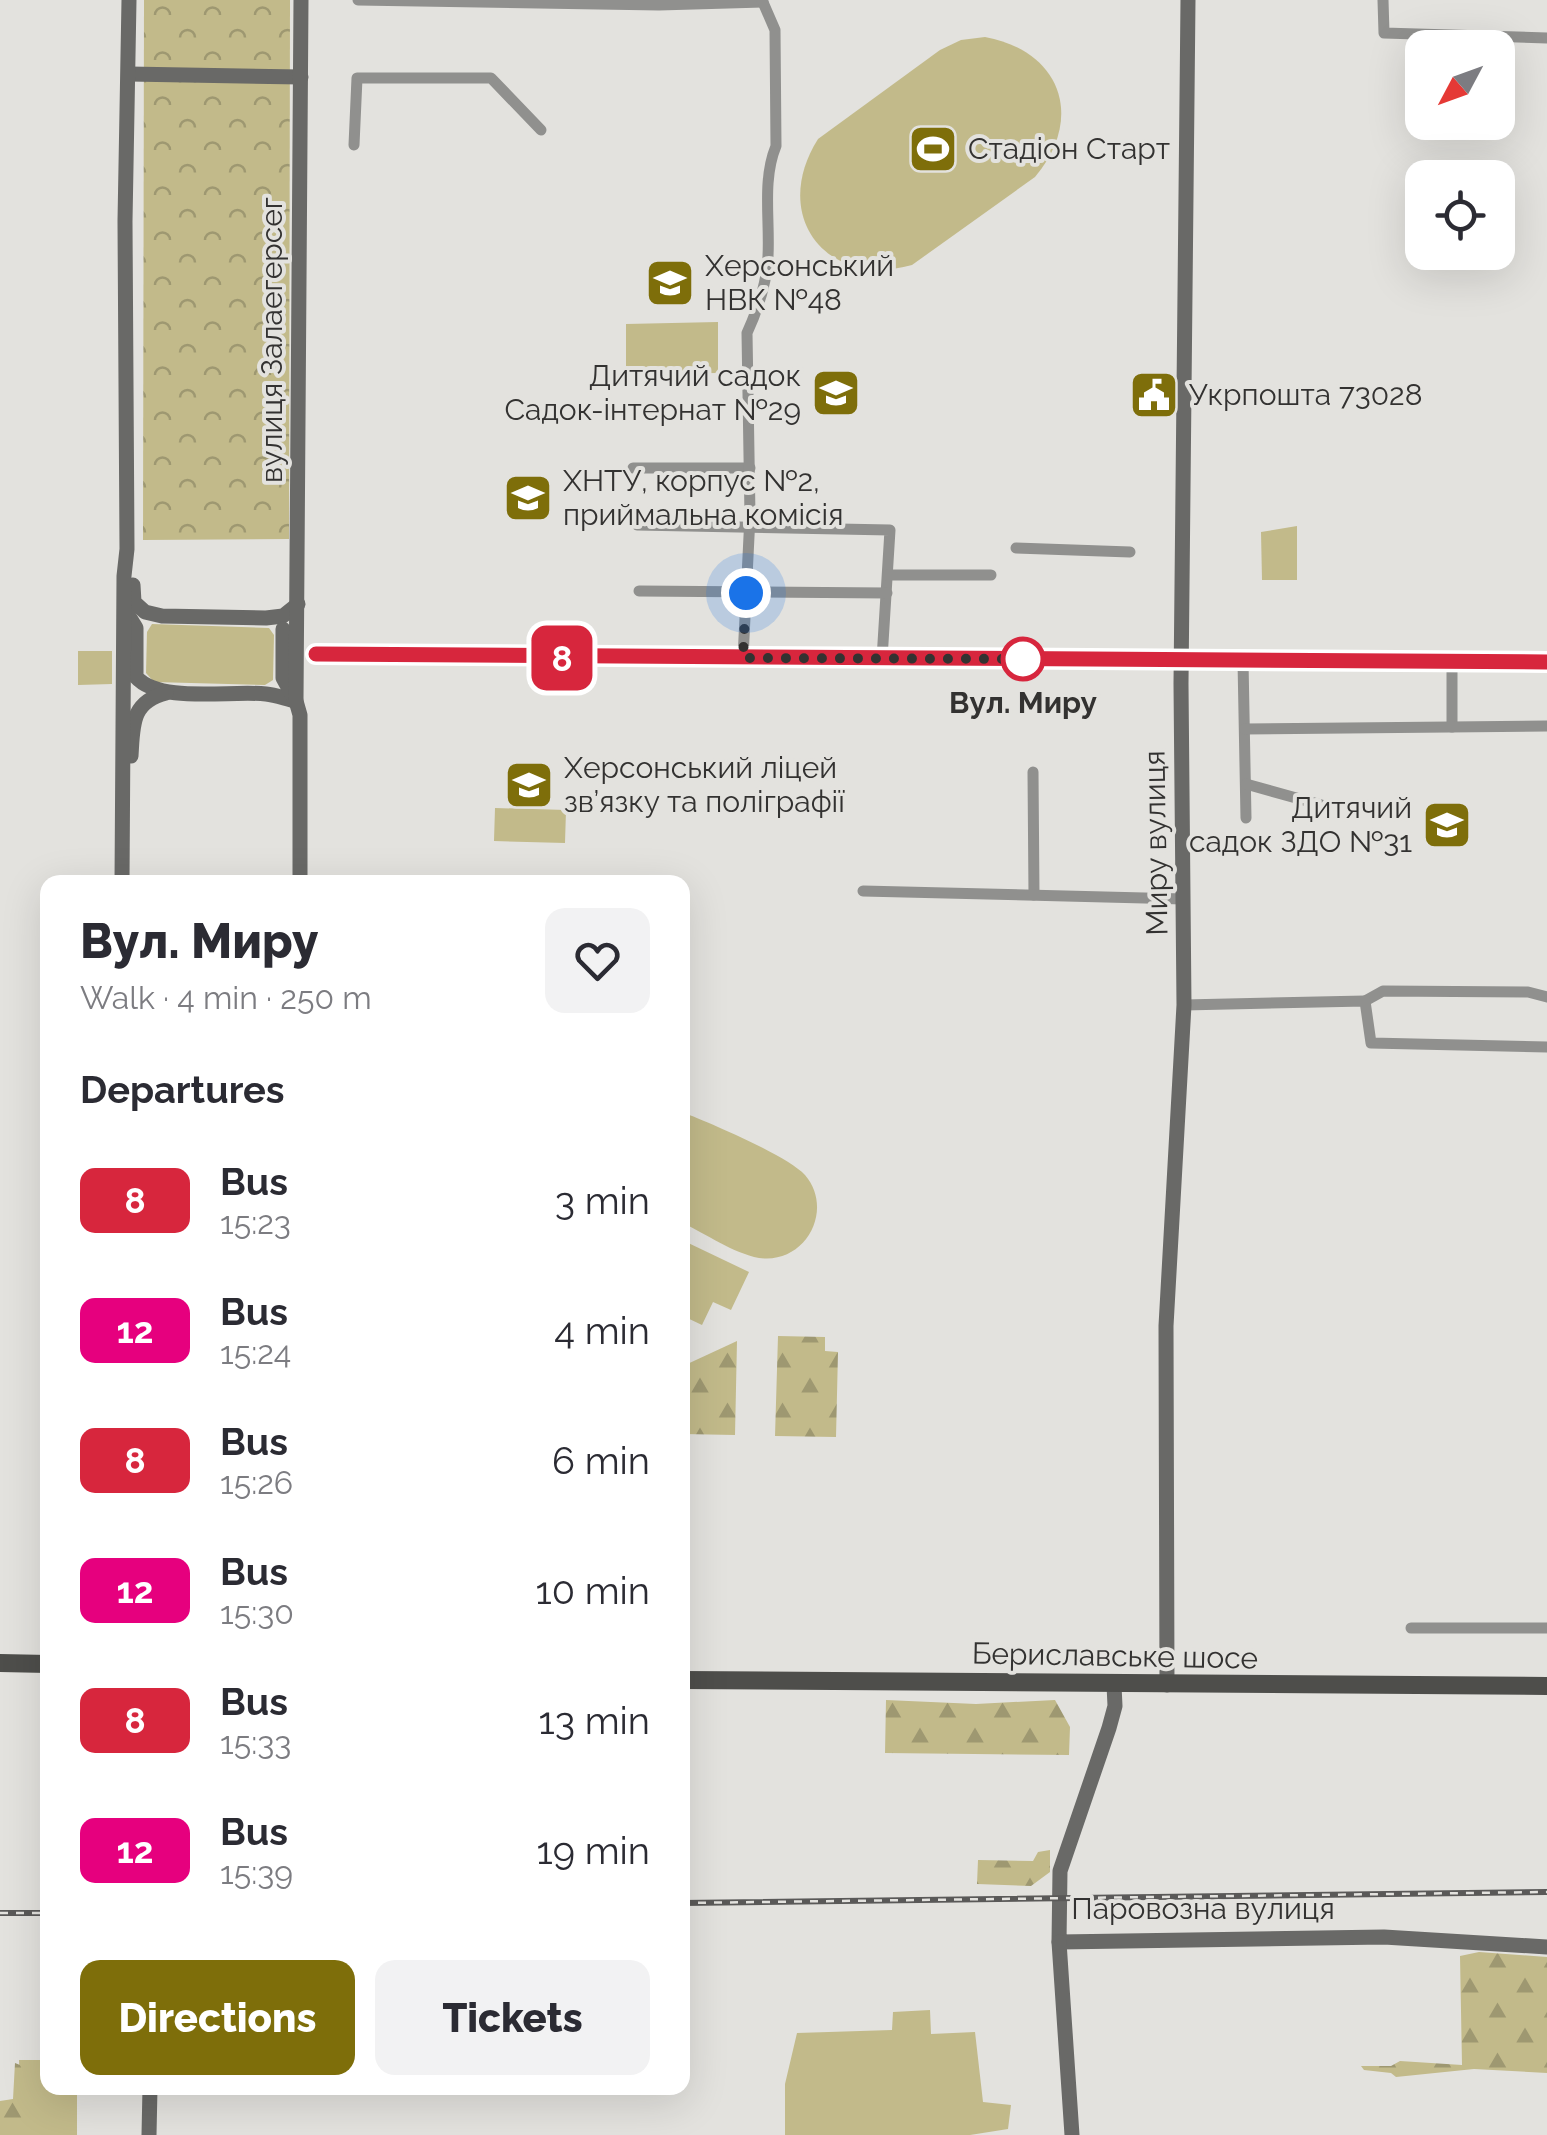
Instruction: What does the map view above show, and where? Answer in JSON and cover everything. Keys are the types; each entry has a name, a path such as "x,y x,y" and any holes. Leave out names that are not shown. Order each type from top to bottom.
{"main road":[{"path":"0,1663 40,1664"},
{"name":"Бериславське шосе","path":"690,1680 1547,1686"}],"street":[{"path":"122,875 121,753 128,549 125,221 129,0"},
{"name":"вулиця Залаегерсег","path":"296,701 301,0"},
{"path":"358,0 659,4 762,1 775,30 776,146 768,163 768,261 760,306 747,333 750,528 743,658"},
{"name":"Миру вулиця","path":"1167,1685 1166,1326 1184,1005 1182,662 1188,0"},
{"path":"1382,0 1384,32 1547,38"},
{"path":"129,74 301,77"},
{"path":"354,145 356,78 491,78 541,130"},
{"path":"633,468 750,468"},
{"path":"637,525 890,530 882,658"},
{"path":"1016,548 1130,552"},
{"path":"128,549 134,602 145,612 162,616 266,618 283,616 298,604"},
{"path":"888,575 991,575"},
{"path":"639,591 887,593"},
{"path":"124,608 136,628 136,677 145,687 171,692 267,694 296,701"},
{"path":"124,643 146,620 162,616"},
{"path":"266,618 316,654"},
{"path":"282,629 283,678 300,715 300,875"},
{"path":"267,694 316,654 1547,662"},
{"path":"1243,661 1246,818"},
{"path":"1452,662 1452,727"},
{"path":"124,784 131,756 133,716 152,696 171,692"},
{"path":"1245,729 1547,726"},
{"path":"1033,772 1034,895"},
{"path":"1246,784 1325,806"},
{"path":"864,891 1184,899"},
{"path":"1184,1005 1365,1001 1384,992 1528,992 1547,997"},
{"path":"1365,1001 1371,1043 1547,1047"},
{"path":"1410,1628 1547,1628"},
{"name":"Паровозна вулиця","path":"1114,1684 1115,1706 1109,1728 1060,1872 1059,1942 1384,1936 1547,1948"},
{"path":"1059,1942 1072,2135"},
{"path":"149,2135 150,2095"}],"green space":[{"path":"144,0 290,0 289,539 143,540"},
{"name":"Стадіон Старт","path":"985,37 1032,56 1057,90 1061,110 1059,132 1035,177 912,265 881,270 854,266 831,256 814,240 804,219 800,194 805,167 818,139 940,50 961,40"},
{"path":"718,322 718,373 626,374 626,324"},
{"path":"1297,526 1297,580 1262,580 1261,532"},
{"path":"152,624 269,628 274,635 273,680 265,685 154,682 146,673 147,632"},
{"path":"78,651 112,651 112,684 78,685"},
{"path":"495,808 566,810 565,843 494,841"},
{"path":"690,1115 765,1149 805,1175 814,1189 816,1218 802,1244 790,1253 759,1258 690,1227"},
{"path":"690,1244 749,1272 731,1310 713,1302 702,1325 690,1319"},
{"path":"778,1336 825,1337 825,1351 838,1352 836,1437 775,1436"},
{"path":"737,1341 735,1435 690,1434 690,1363"},
{"path":"886,1700 976,1704 1055,1700 1070,1727 1069,1755 885,1753"},
{"path":"1050,1850 1050,1872 1031,1886 977,1884 978,1860 1033,1861 1038,1852"},
{"path":"1479,1952 1547,1957 1547,2073 1474,2069 1396,2077 1364,2070 1361,2066 1391,2066 1400,2061 1462,2065 1460,1956"},
{"path":"930,2010 931,2034 975,2032 983,2102 1011,2105 1008,2129 970,2135 785,2135 785,2084 797,2033 892,2030 893,2012"},
{"path":"19,2060 40,2060 40,2095 77,2095 77,2135 21,2135"},
{"path":"15,2063 25,2067 24,2135 0,2135 0,2101 13,2099"}],"railway":[{"path":"690,1903 1547,1892"},
{"path":"0,1913 40,1913"}],"bus line":[{"name":"8","path":"316,654 1547,662"}],"place":[{"name":"Стадіон Старт","path":"933,149"},
{"name":"Херсонський НВК №48","path":"670,283"},
{"name":"Дитячий садок Садок-інтернат №29","path":"836,393"},
{"name":"Укрпошта 73028","path":"1154,395"},
{"name":"ХНТУ, корпус №2, приймальна комісія","path":"528,498"},
{"name":"Вул. Миру","path":"1023,659"},
{"name":"Херсонський ліцей зв’язку та поліграфії","path":"529,785"},
{"name":"Дитячий садок ЗДО №31","path":"1447,825"}],"route":[{"path":"746,593 743,658 1023,659"}]}
